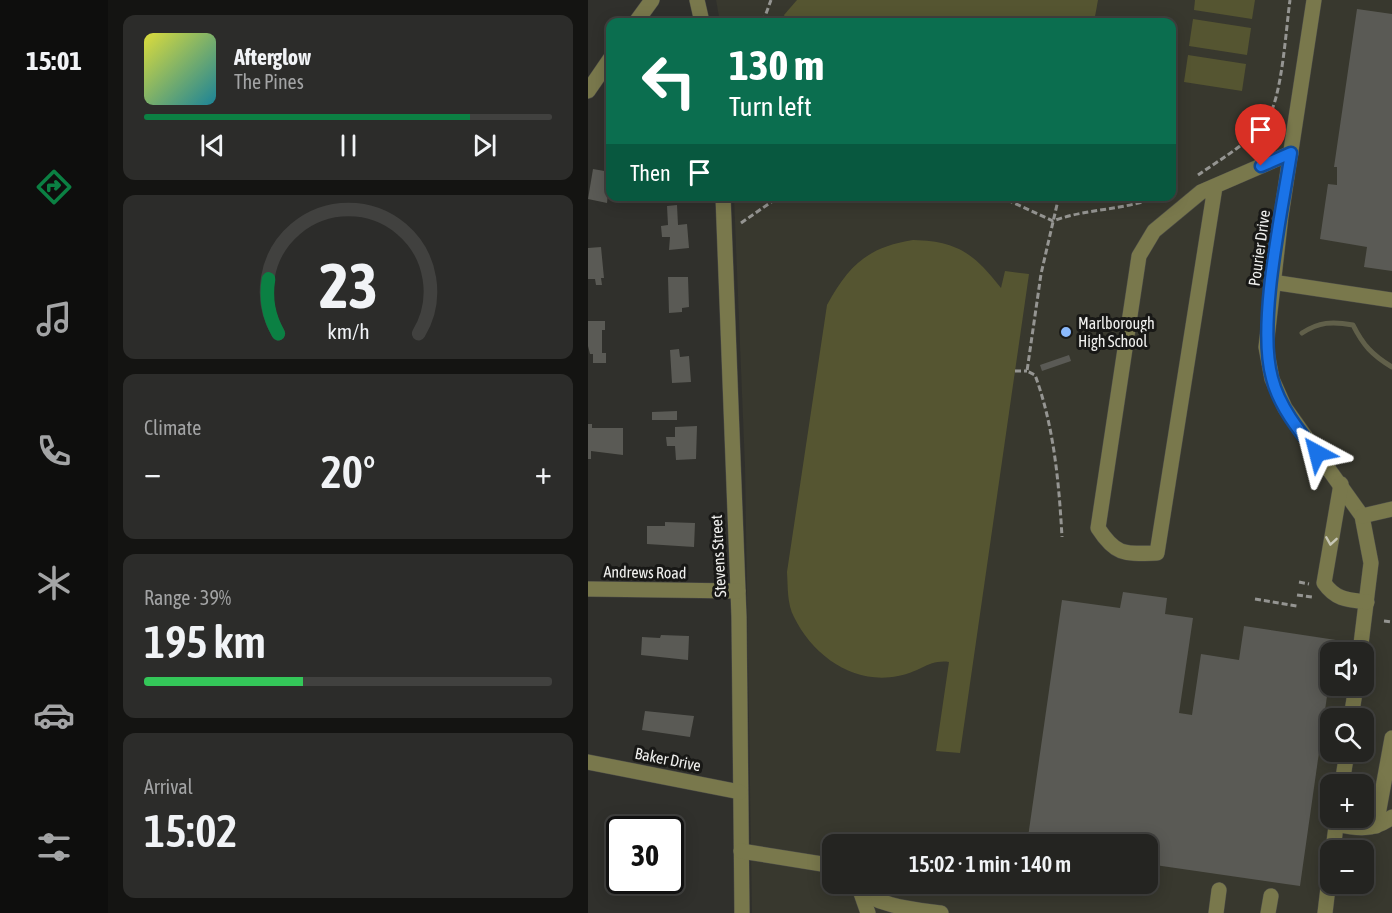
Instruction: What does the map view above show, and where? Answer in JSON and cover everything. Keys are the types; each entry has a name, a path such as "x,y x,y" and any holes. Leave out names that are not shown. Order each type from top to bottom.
{"street":[{"path":"639,18 652,0"},
{"path":"697,0 701,18"},
{"name":"Pourier Drive","path":"1314,0 1272,282 1266,347 1272,379 1285,408 1362,516 1371,563 1361,642"},
{"path":"588,91 606,65"},
{"path":"1215,187 1157,553 1128,554 1109,546 1098,528 1139,256 1154,231 1201,192 1291,153"},
{"name":"Stevens Street","path":"723,201 738,591 742,913"},
{"path":"1272,282 1392,300"},
{"path":"1341,484 1324,583 1341,599 1367,602"},
{"path":"1362,516 1392,509"},
{"name":"Andrews Road","path":"588,589 738,591"},
{"path":"1376,826 1392,738"},
{"name":"Baker Drive","path":"588,762 740,792"},
{"path":"1376,826 1392,817"},
{"path":"741,851 822,865"},
{"path":"1216,913 1220,890"},
{"path":"860,894 868,913"},
{"path":"867,894 892,910 941,913"},
{"path":"1325,913 1327,894"},
{"path":"1268,913 1270,896"}],"path":[{"path":"764,18 771,0"},
{"path":"1189,182 1253,135 1269,118 1276,100 1290,0"},
{"path":"738,227 743,219 772,201"},
{"path":"1010,201 1053,221 1068,215 1104,211 1147,201"},
{"path":"1027,371 1041,274 1058,201"},
{"path":"1015,370 1027,371 1035,375 1043,396 1059,484 1062,537"},
{"path":"1299,582 1315,585"},
{"path":"1297,595 1312,597"},
{"path":"1255,599 1297,606"},
{"path":"1384,621 1392,622"}],"shaded area":[{"name":"Marlborough High School","path":"716,0 1392,0 1392,913 752,913 745,467 734,201 1176,201 1176,18 719,18"},
{"path":"797,0 1098,0 1095,18 785,18 784,15"},
{"path":"1195,0 1255,0 1252,19 1194,10"},
{"path":"1193,19 1251,28 1247,55 1189,46"},
{"path":"1188,55 1246,64 1242,91 1184,82"},
{"path":"913,240 942,243 964,252 982,266 1001,288 1005,271 1029,274 960,753 936,751 949,662 936,662 905,674 882,678 851,672 837,665 812,644 794,617 788,595 787,572 827,305 843,279 861,260 884,247"}],"building":[{"path":"1357,9 1392,14 1392,271 1364,267 1367,247 1320,239 1328,184 1337,185 1337,167 1334,167"},
{"path":"593,169 606,171 607,203 588,199"},
{"path":"677,205 678,225 687,224 689,248 669,250 670,237 662,237 661,226 668,225 667,206"},
{"path":"601,247 604,278 601,278 602,285 596,285 595,279 588,279 588,248"},
{"path":"668,277 688,277 689,307 682,308 682,312 669,313"},
{"path":"588,321 605,321 605,330 602,330 602,353 606,353 606,363 593,363 593,354 590,354 588,346"},
{"path":"679,349 680,357 689,356 691,382 672,383 670,350"},
{"path":"1069,355 1071,361 1042,371 1040,365"},
{"path":"677,411 677,420 652,420 652,412"},
{"path":"588,424 592,424 592,428 623,428 623,455 591,451 591,459 588,459"},
{"path":"697,426 696,459 676,460 675,446 667,446 666,437 675,437 675,427"},
{"path":"665,522 695,523 694,547 647,544 647,526 665,526"},
{"path":"1123,592 1167,598 1165,614 1193,618 1179,713 1192,715 1201,654 1239,660 1244,626 1336,640 1336,642 1320,642 1320,696 1327,696 1325,708 1320,708 1320,745 1300,886 1158,865 1158,834 1028,834 1062,600 1120,608"},
{"path":"661,635 689,636 688,660 641,655 642,637 660,638"},
{"path":"645,711 694,716 690,737 642,730"}],"waterway":[{"path":"1302,333 1326,323 1353,325 1369,349 1392,367"}],"place":[{"name":"Marlborough High School","path":"1066,332"}],"route":[{"path":"1261,166 1291,153 1272,282 1266,347 1272,379 1285,408 1317,453"}]}
